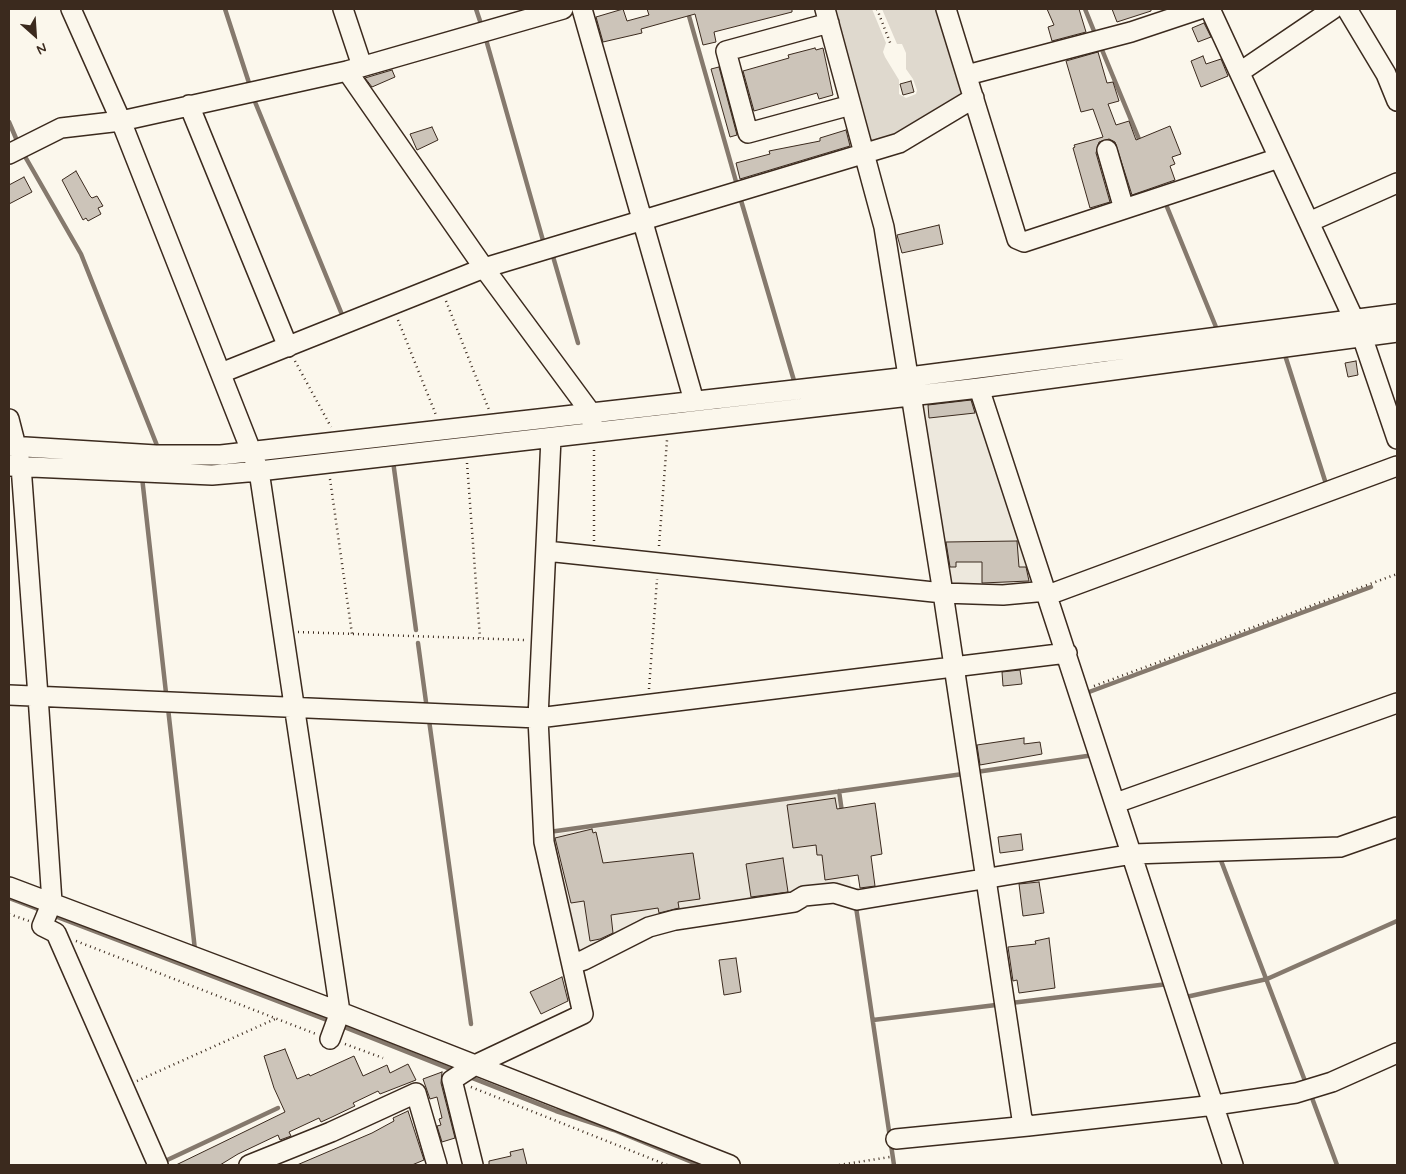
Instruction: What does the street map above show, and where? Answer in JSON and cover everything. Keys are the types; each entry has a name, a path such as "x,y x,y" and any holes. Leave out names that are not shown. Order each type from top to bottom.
{"street":[{"path":"71,9 121,121 222,373 255,461 283,631 339,1015 331,1037"},
{"path":"342,9 354,68 484,268 593,425"},
{"path":"9,154 61,128 121,121 354,68 563,9"},
{"path":"582,9 644,220 694,401"},
{"path":"946,9 1017,239 1024,242 1279,158"},
{"path":"967,75 1132,32 1200,9"},
{"path":"1210,9 1358,329 1397,439"},
{"path":"1240,72 1333,9"},
{"path":"1347,9 1392,72 1397,101"},
{"path":"851,105 748,133 726,51 827,16 864,153 884,228 943,594 1022,1119 1028,1126"},
{"path":"222,373 484,268 899,143 974,98"},
{"path":"189,106 288,347"},
{"path":"1107,150 1124,209"},
{"path":"1309,222 1397,183"},
{"path":"255,461 328,463 551,438 593,425 694,401 910,386 979,388 1358,329 1397,314"},
{"path":"15,456 212,475 255,461 339,442 495,424 593,425 1358,329 1397,332"},
{"path":"979,388 1068,653 1233,1165"},
{"path":"9,419 15,456 38,696 48,918 158,1165"},
{"path":"473,1165 452,1080 473,1066 583,1014 544,842 538,718 551,438"},
{"path":"546,551 943,594 1003,595 1048,593 1397,466"},
{"path":"9,695 538,718 1068,653"},
{"path":"1116,803 1397,703"},
{"path":"572,964 584,960 649,927 675,920 794,902 804,896 834,893 857,900 1133,854 1340,847 1397,827"},
{"path":"9,887 48,918 339,1015 730,1165"},
{"path":"896,1139 1215,1106 1313,1089 1397,1053"},
{"path":"249,1165 331,1132 416,1093 437,1165"}],"path":[{"path":"877,9 891,45"},
{"path":"440,286 495,424"},
{"path":"392,304 442,430"},
{"path":"288,347 339,442"},
{"path":"593,425 593,556"},
{"path":"466,448 480,638"},
{"path":"328,463 352,634"},
{"path":"1080,691 1397,574"},
{"path":"283,631 542,640"},
{"path":"9,914 48,918 275,1020 331,1037 383,1058"},
{"path":"124,1087 275,1020"},
{"path":"452,1080 667,1165"},
{"path":"839,1165 890,1157"}],"shaded area":[{"path":"834,9 872,9 886,43 883,52 899,80 899,94 906,98 916,94 917,90 913,79 906,69 906,53 902,44 897,44 882,9 940,9 965,95 897,137 871,144"},
{"path":"973,392 1038,588 948,586 920,400"},
{"path":"837,794 851,888 800,893 576,955 549,835"}],"building":[{"path":"623,9 627,21 649,15 647,9 792,9 792,12 714,32 716,42 703,45 695,14 641,29 642,33 603,42 596,17"},
{"path":"1047,9 1079,9 1086,32 1052,41 1048,27 1054,25"},
{"path":"1112,9 1151,9 1151,11 1117,22"},
{"path":"1204,23 1211,37 1198,42 1192,28"},
{"path":"815,48 816,50 823,48 833,95 819,99 817,93 754,111 743,71 789,58 788,55"},
{"path":"1098,52 1107,83 1113,82 1119,101 1108,104 1116,125 1129,121 1136,140 1170,126 1181,154 1172,157 1175,164 1170,166 1175,180 1132,195 1115,142 1109,139 1099,142 1096,153 1110,202 1090,208 1073,148 1075,147 1074,145 1103,137 1093,109 1081,112 1066,61"},
{"path":"1203,56 1206,64 1221,59 1228,76 1201,87 1191,61"},
{"path":"719,67 737,135 730,137 711,69"},
{"path":"392,70 395,77 372,87 365,78"},
{"path":"911,81 914,92 903,95 900,84"},
{"path":"432,127 438,140 417,150 410,134"},
{"path":"846,130 850,146 740,179 736,163 770,154 769,151 820,141 820,138"},
{"path":"76,171 90,196 92,198 97,196 103,206 98,208 101,214 88,221 86,218 83,220 62,180"},
{"path":"24,177 32,192 9,204 9,185"},
{"path":"939,225 943,244 902,253 897,235"},
{"path":"1356,361 1358,375 1348,377 1345,363"},
{"path":"971,400 975,413 929,418 928,405"},
{"path":"1017,541 1019,567 1026,567 1029,581 982,583 982,562 956,562 956,567 950,567 946,542"},
{"path":"1020,670 1022,684 1003,686 1002,672"},
{"path":"1024,738 1024,744 1040,742 1042,754 980,765 977,745"},
{"path":"835,798 837,809 875,803 882,854 871,856 875,886 860,888 858,875 825,880 822,855 817,855 816,845 793,848 787,805"},
{"path":"592,829 593,833 596,832 603,863 693,853 700,899 678,902 679,908 659,913 658,908 611,915 613,933 590,941 584,901 571,903 555,838"},
{"path":"1021,834 1023,850 1000,853 998,837"},
{"path":"783,858 788,892 751,897 746,864"},
{"path":"1039,882 1044,913 1023,916 1019,884"},
{"path":"1049,938 1055,988 1019,993 1017,980 1013,981 1008,947 1036,944 1035,941"},
{"path":"736,958 741,992 724,995 719,960"},
{"path":"562,977 568,1001 541,1014 530,992"},
{"path":"285,1049 297,1079 309,1074 310,1076 354,1056 363,1076 387,1065 390,1073 408,1064 416,1080 380,1094 378,1091 353,1103 355,1106 332,1117 321,1122 319,1118 289,1132 291,1136 280,1140 278,1135 238,1154 220,1165 176,1165 285,1112 274,1088 264,1056"},
{"path":"442,1072 441,1083 455,1138 442,1142 437,1126 441,1125 439,1119 442,1118 437,1097 430,1099 423,1079"},
{"path":"408,1111 424,1160 412,1165 297,1165 372,1133 394,1121 393,1118"},
{"path":"523,1149 527,1165 489,1165 489,1161 511,1156 510,1152"}],"waterway":[{"path":"225,9 250,86"},
{"path":"476,9 482,27"},
{"path":"687,9 737,185"},
{"path":"1085,9 1096,36"},
{"path":"485,36 544,244"},
{"path":"1100,45 1141,144"},
{"path":"253,97 343,317"},
{"path":"9,122 18,143"},
{"path":"23,153 81,254 158,448"},
{"path":"740,197 795,384"},
{"path":"1165,202 1218,332"},
{"path":"552,253 578,343"},
{"path":"1284,352 1327,487"},
{"path":"597,422 627,418"},
{"path":"498,434 587,423"},
{"path":"260,461 304,456"},
{"path":"393,461 416,630"},
{"path":"202,464 224,465"},
{"path":"142,477 166,693"},
{"path":"1089,692 1371,587"},
{"path":"418,643 426,702"},
{"path":"168,708 195,950"},
{"path":"429,720 471,1024"},
{"path":"976,772 1094,755"},
{"path":"549,832 963,774"},
{"path":"839,791 842,812"},
{"path":"1220,858 1305,1081"},
{"path":"9,898 43,911"},
{"path":"856,907 894,1165"},
{"path":"52,915 332,1022"},
{"path":"1186,997 1267,979 1397,921"},
{"path":"1011,1003 1168,984"},
{"path":"873,1020 996,1005"},
{"path":"339,1025 455,1071"},
{"path":"467,1076 556,1111 614,1130 699,1165"},
{"path":"1312,1098 1337,1165"},
{"path":"163,1162 278,1108"}]}
